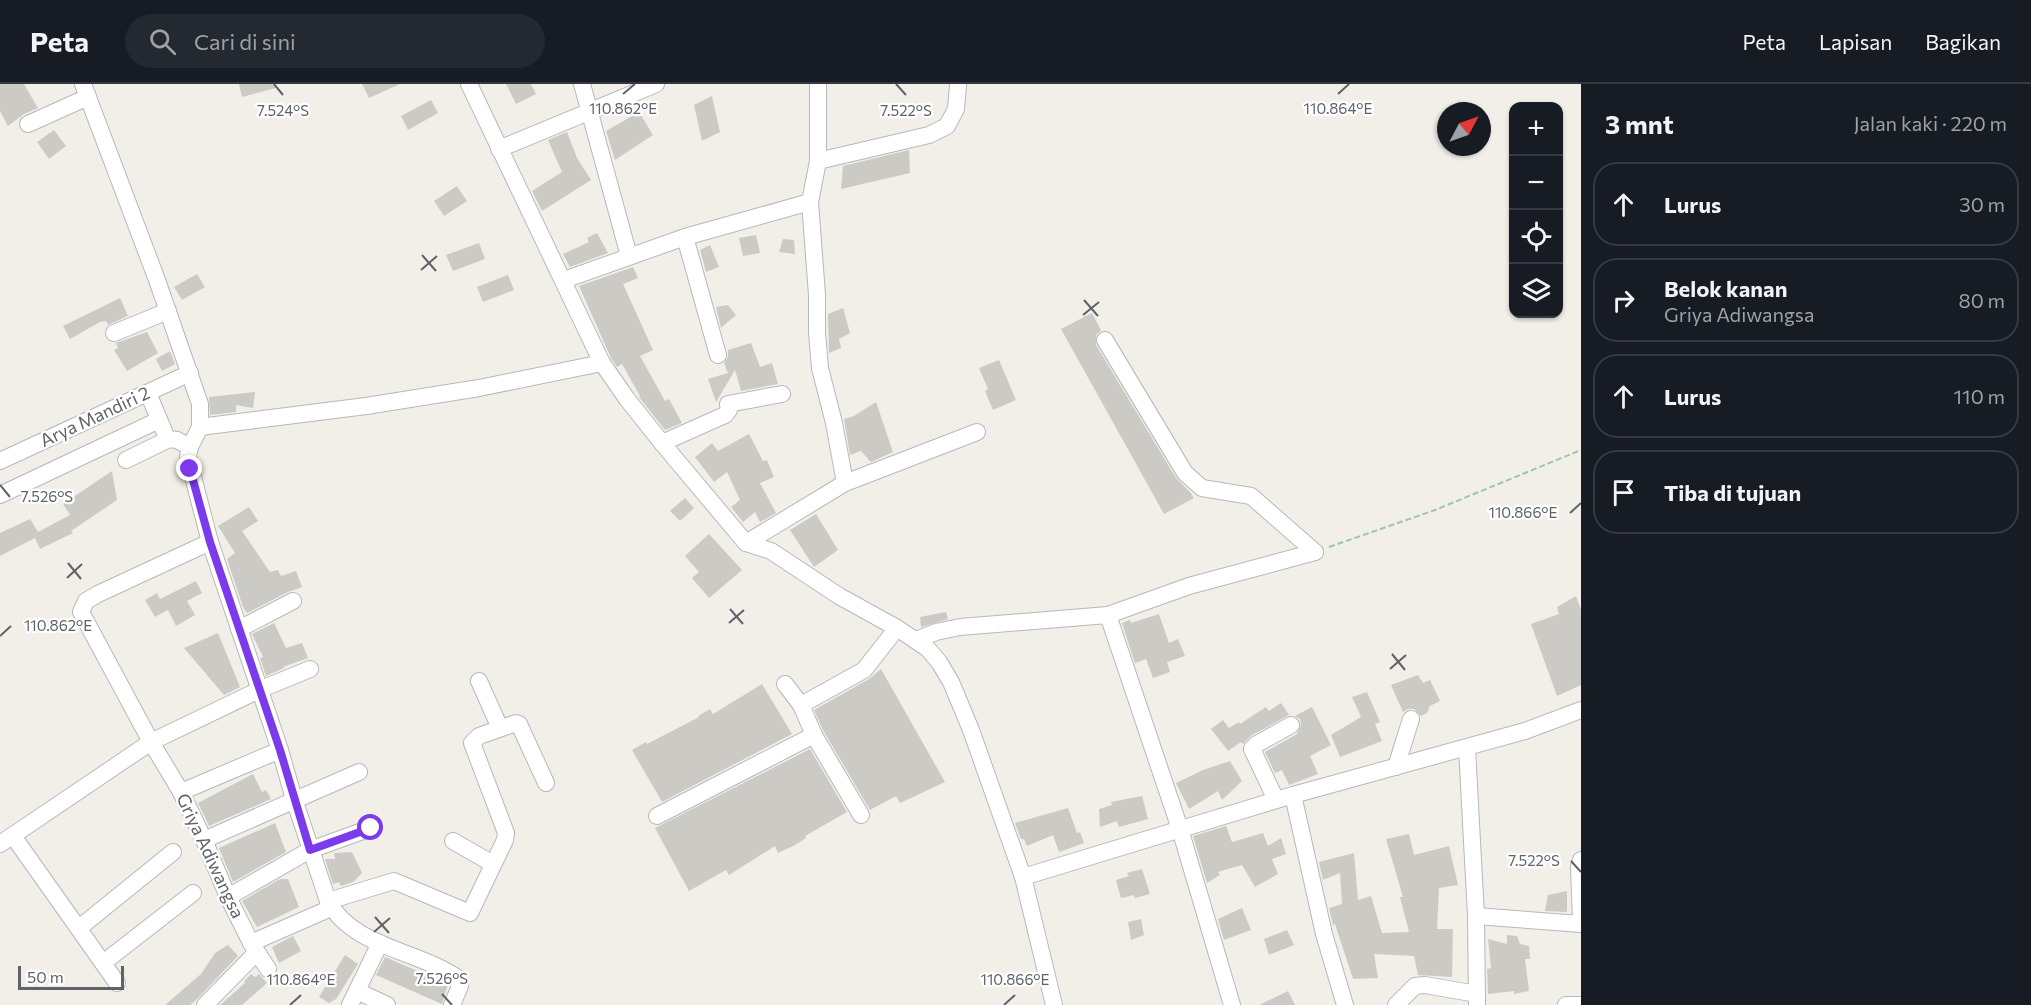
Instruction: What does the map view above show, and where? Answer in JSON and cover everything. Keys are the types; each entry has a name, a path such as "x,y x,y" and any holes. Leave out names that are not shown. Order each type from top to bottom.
{"street":[{"path":"469,84 602,363 662,443 746,543 771,551 838,596 897,628 916,640 939,662 951,682 971,730 1023,877 1054,1005"},
{"path":"582,84 629,256"},
{"path":"499,149 656,84"},
{"path":"818,84 818,161 810,202 820,368 834,423 845,483"},
{"path":"818,161 929,135 947,126 956,109 958,84"},
{"path":"28,124 86,91 200,404 200,428 188,456 190,469 210,542 329,905 354,930 456,977 460,986 452,1005"},
{"path":"564,280 685,237 810,202"},
{"path":"685,237 718,355"},
{"path":"114,333 168,311"},
{"path":"1106,340 1185,473 1202,488 1251,496 1315,552"},
{"path":"200,428 479,388 602,363"},
{"name":"Arya Mandiri 2","path":"0,461 190,373"},
{"path":"0,495 162,427 148,393"},
{"path":"662,443 725,415 729,410 728,404 782,394"},
{"path":"746,543 845,483 977,432"},
{"path":"126,460 168,439 177,440 190,447"},
{"name":"Griya Adiwangsa","path":"210,542 86,601 81,612 151,742 181,792 228,897 268,969"},
{"path":"916,640 936,632 960,627 1108,615 1189,586 1315,552"},
{"path":"238,629 293,601"},
{"path":"1108,615 1179,829 1232,1005"},
{"path":"801,705 864,670 897,628"},
{"path":"117,983 79,928 6,840 151,742 259,690 310,669"},
{"path":"479,681 500,728"},
{"path":"785,684 801,705 814,735 861,815"},
{"path":"1023,877 1293,795 1525,731 1581,710"},
{"path":"1396,767 1412,719"},
{"path":"205,1005 254,947 329,905 394,881 470,913 505,840 506,833 472,743 475,738 500,728 519,724 546,783"},
{"path":"1276,800 1252,750 1257,744 1291,725"},
{"path":"657,816 814,735"},
{"path":"1396,1005 1415,986 1425,985 1477,1000 1476,916 1467,748"},
{"path":"181,792 280,750"},
{"path":"204,840 359,772"},
{"path":"1293,795 1324,934 1345,1005"},
{"path":"228,897 310,850 371,828"},
{"path":"453,841 493,864"},
{"path":"79,928 173,852"},
{"path":"1476,916 1581,924 1579,867 1581,860"},
{"path":"103,963 193,893"},
{"path":"380,943 353,998 387,1005"},
{"path":"1566,1005 1581,1005"}],"path":[{"path":"1315,552 1435,510 1581,450"}],"building":[{"path":"0,84 24,84 38,108 24,114 8,126 0,111"},
{"path":"239,84 276,84 276,88 242,97"},
{"path":"362,84 400,84 369,98"},
{"path":"506,84 531,84 536,94 516,104"},
{"path":"712,96 720,132 702,141 694,105"},
{"path":"431,100 438,113 408,130 401,116"},
{"path":"639,112 653,135 615,160 606,131"},
{"path":"54,130 66,146 49,159 37,142"},
{"path":"567,132 577,158 591,180 542,211 532,191 562,172 548,140"},
{"path":"909,150 910,173 841,189 843,166"},
{"path":"457,186 467,201 444,216 434,201"},
{"path":"597,233 608,253 570,267 563,254 589,242 587,238"},
{"path":"756,235 760,253 743,256 739,238"},
{"path":"783,239 794,240 795,254 779,252"},
{"path":"479,243 485,259 453,271 446,255"},
{"path":"710,245 719,267 706,272 700,250"},
{"path":"633,267 638,278 623,284 653,350 640,356 665,401 669,399 682,423 665,430 639,397 622,364 617,367 611,358 579,286"},
{"path":"197,274 205,287 182,300 174,287"},
{"path":"508,275 514,290 483,302 477,287"},
{"path":"120,298 128,316 108,325 106,321 100,322 70,339 63,326"},
{"path":"728,305 736,315 721,328 716,307"},
{"path":"843,308 850,333 839,339 841,348 829,353 828,314"},
{"path":"1092,313 1101,330 1096,335 1096,345 1176,478 1194,498 1164,514 1061,329"},
{"path":"147,332 158,353 127,371 114,350 118,348 116,343"},
{"path":"751,343 760,367 772,363 778,384 741,391 735,370 716,402 708,379 728,373 724,363 728,357 728,350"},
{"path":"170,351 175,364 162,371 156,359"},
{"path":"999,360 1016,400 993,410 985,391 988,389 979,368"},
{"path":"255,392 253,408 236,405 236,412 210,415 209,397"},
{"path":"876,402 893,452 871,462 861,451 850,455 844,419 854,416"},
{"path":"749,434 763,461 767,460 774,477 760,483 776,513 760,522 755,512 743,522 731,507 740,500 727,472 714,482 695,457 712,443 718,451"},
{"path":"112,471 117,500 71,531 73,533 40,549 35,538 0,556 0,533 30,519 38,532 70,515 63,504"},
{"path":"685,498 694,508 680,521 670,511"},
{"path":"249,507 258,521 242,531 270,572 278,570 281,576 296,571 302,587 247,613 227,559 235,553 218,526"},
{"path":"816,514 838,550 814,567 790,530"},
{"path":"709,534 742,570 709,598 692,578 699,572 685,556"},
{"path":"196,581 202,593 187,601 195,615 176,626 168,610 155,617 145,600 157,593 160,599"},
{"path":"1576,596 1581,610 1581,685 1557,696 1531,624 1559,614 1557,607"},
{"path":"946,612 948,619 921,627 920,617"},
{"path":"1159,614 1169,643 1178,639 1185,656 1167,662 1170,672 1153,678 1146,659 1135,663 1122,623 1130,620 1131,623"},
{"path":"274,623 286,648 302,643 308,658 266,676 260,658 263,657 252,634"},
{"path":"218,633 240,687 224,695 184,648"},
{"path":"881,669 945,782 900,803 896,796 870,810 823,730 814,710 869,679"},
{"path":"1418,675 1423,683 1430,680 1440,701 1430,706 1427,713 1421,716 1414,709 1403,712 1391,685"},
{"path":"762,684 792,734 662,802 632,750 699,717 710,709 713,714"},
{"path":"1367,692 1380,722 1375,724 1382,741 1340,757 1331,735 1361,717 1352,697"},
{"path":"1281,703 1289,715 1228,751 1211,729 1223,720 1229,728 1239,722 1240,724 1266,707 1269,711"},
{"path":"1312,707 1331,745 1310,756 1318,774 1289,785 1282,770 1275,773 1265,752 1297,734 1301,725 1300,719 1295,716"},
{"path":"810,749 847,812 805,836 806,838 795,845 778,853 775,846 729,875 726,870 689,891 655,828"},
{"path":"1230,761 1242,781 1222,800 1218,791 1189,809 1176,783 1203,770"},
{"path":"253,774 262,792 266,790 271,799 209,826 198,803"},
{"path":"1142,796 1148,819 1119,827 1117,821 1100,827 1099,809 1112,805 1111,802"},
{"path":"1068,808 1077,833 1080,832 1084,843 1059,852 1053,835 1027,846 1024,839 1021,839 1015,823"},
{"path":"275,823 286,852 233,882 219,848"},
{"path":"1226,826 1232,842 1263,833 1268,846 1281,838 1286,854 1272,859 1278,874 1255,887 1242,865 1218,872 1220,875 1207,883 1193,836"},
{"path":"1409,834 1414,855 1449,846 1458,885 1439,888 1437,929 1453,929 1452,977 1418,975 1414,956 1374,954 1378,978 1353,979 1329,908 1342,904 1340,873 1323,880 1319,862 1354,853 1358,900 1371,896 1382,933 1409,932 1400,897 1403,897 1386,839"},
{"path":"352,852 362,873 353,882 341,886 339,882 333,884 325,859 335,859 334,853"},
{"path":"1142,869 1150,894 1135,898 1134,895 1121,898 1116,880 1129,876 1127,873"},
{"path":"280,879 288,879 299,907 257,927 242,901"},
{"path":"1567,891 1567,912 1545,911 1548,895"},
{"path":"1242,908 1251,930 1224,940 1218,919"},
{"path":"1141,919 1144,935 1131,940 1128,922"},
{"path":"1287,930 1294,945 1269,955 1264,939"},
{"path":"1507,935 1517,936 1520,944 1529,946 1530,959 1525,959 1529,991 1514,994 1514,991 1488,994 1487,969 1491,968 1488,939 1507,944"},
{"path":"293,936 301,951 279,963 272,947"},
{"path":"228,945 238,956 197,999 190,1005 165,1005 201,974 215,953"},
{"path":"345,955 358,964 336,999 329,1003 319,997"},
{"path":"385,957 448,984 442,1004 376,975"},
{"path":"251,974 255,977 259,974 267,983 242,1005 220,1005 245,983 244,981"},
{"path":"1288,991 1295,1005 1259,1005"}],"route":[{"path":"190,469 210,542 280,750 310,850 371,828"}]}
